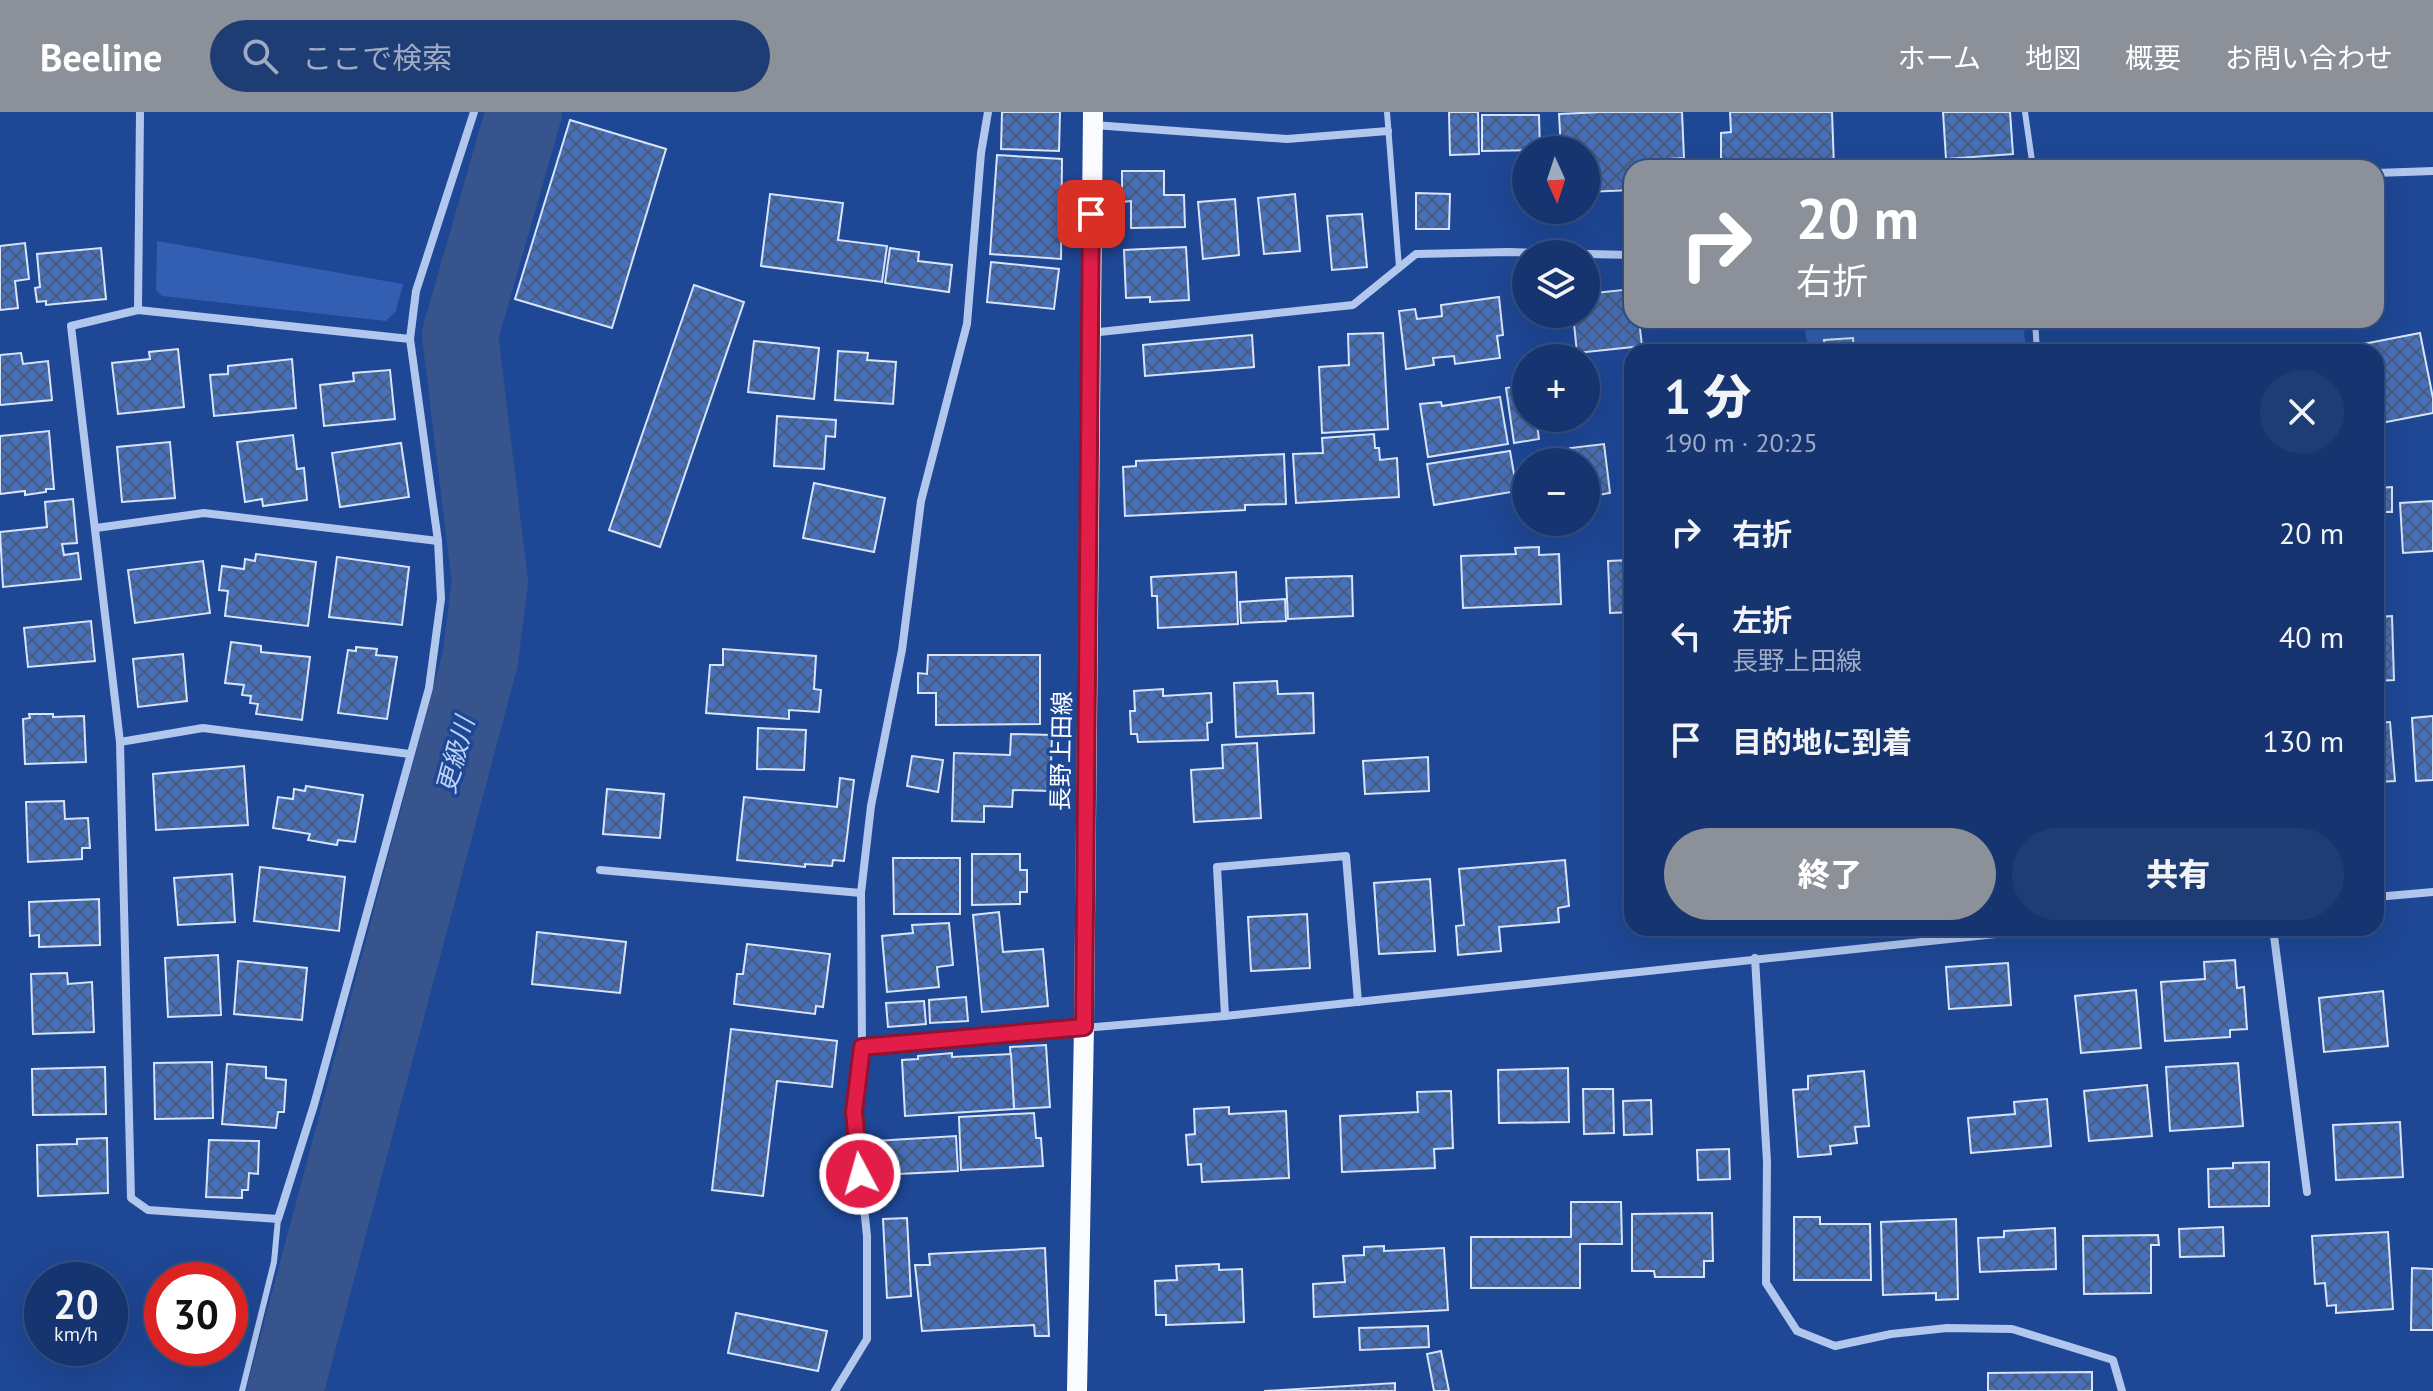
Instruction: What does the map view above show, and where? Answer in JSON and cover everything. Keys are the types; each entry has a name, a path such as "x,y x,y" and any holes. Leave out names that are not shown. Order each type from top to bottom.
{"main road":[{"name":"長野上田線","path":"1077,1391 1084,1027 1093,118"}],"street":[{"path":"138,310 140,112"},
{"path":"410,339 138,310 71,326 120,742 131,1198 148,1210 278,1219 314,1105 429,688 441,599 438,541 410,339 416,291 474,112"},
{"path":"835,1391 867,1339 867,1236 854,1112 862,1047 861,893 871,806 902,650 921,501 967,324 981,153 988,112"},
{"path":"1093,118 1287,139 1388,131"},
{"path":"2384,173 2433,171"},
{"path":"1090,333 1353,305 1416,254 1624,255"},
{"path":"96,528 204,513 438,541"},
{"path":"120,742 203,728 410,754"},
{"path":"1225,1016 1217,867 1346,856 1358,1002"},
{"path":"600,870 861,893"},
{"path":"2384,896 2433,892"},
{"path":"862,1047 1225,1016 1974,936"},
{"path":"2274,936 2307,1192"},
{"path":"1755,958 1767,1162 1766,1283 1797,1331 1835,1346 1891,1334 1947,1328 2012,1329 2113,1360 2122,1391"}],"lane":[{"path":"1387,112 1399,267"},
{"path":"2025,112 2032,160"},
{"path":"242,1391 274,1262 278,1219"}],"shaded area":[{"path":"157,241 403,284 396,311 386,321 162,296 156,290"},
{"path":"1804,328 2024,328 2025,344 1808,344"}],"building":[{"path":"1002,112 1060,112 1059,151 1001,149"},
{"path":"1449,112 1478,112 1479,154 1450,155"},
{"path":"1682,112 1684,158 1624,160 1624,190 1600,191 1600,136 1560,136 1559,114"},
{"path":"1730,112 1832,112 1834,160 1721,160 1721,133 1731,132"},
{"path":"1943,112 2010,112 2013,154 1946,159"},
{"path":"1482,115 1539,115 1540,136 1512,136 1512,150 1482,151"},
{"path":"570,120 666,149 612,328 515,299"},
{"path":"997,155 1062,159 1061,259 990,254"},
{"path":"1122,171 1164,171 1164,195 1184,195 1185,227 1131,228 1131,201 1122,202"},
{"path":"1416,193 1450,194 1449,229 1416,229"},
{"path":"770,194 843,203 838,240 887,246 882,282 761,266"},
{"path":"1295,194 1300,251 1264,254 1258,198"},
{"path":"1235,199 1239,255 1203,259 1198,202"},
{"path":"1362,214 1367,267 1332,270 1327,216"},
{"path":"25,243 29,279 15,281 18,308 0,310 0,246"},
{"path":"1186,247 1189,300 1150,302 1150,297 1126,298 1124,250"},
{"path":"101,248 106,299 46,305 46,301 37,302 35,288 40,287 37,254"},
{"path":"890,248 919,252 918,261 952,265 949,292 885,283"},
{"path":"991,262 1059,269 1054,309 987,302"},
{"path":"694,285 744,302 660,547 609,530"},
{"path":"1624,290 1624,328 1640,328 1642,344 1624,344 1624,348 1600,351 1600,344 1576,344 1574,328 1600,328 1600,292"},
{"path":"1499,297 1503,335 1497,336 1500,358 1455,364 1454,356 1433,358 1434,365 1406,369 1399,311 1415,309 1417,319 1442,316 1441,305"},
{"path":"1383,333 1388,429 1322,433 1319,367 1349,365 1348,334"},
{"path":"2420,333 2433,398 2433,413 2384,422 2384,344 2363,344"},
{"path":"1252,335 1254,367 1145,376 1143,345"},
{"path":"1853,338 1853,344 1824,344 1824,340"},
{"path":"754,341 819,348 814,399 748,392"},
{"path":"178,349 184,407 118,414 112,363 150,359 149,352"},
{"path":"838,351 868,353 867,360 896,362 893,404 835,400"},
{"path":"21,353 23,364 48,361 52,400 0,405 0,355"},
{"path":"292,359 296,408 214,416 210,375 228,374 228,366"},
{"path":"390,370 395,419 324,426 320,385 354,381 353,373"},
{"path":"1512,387 1512,429 1506,388"},
{"path":"1500,397 1508,444 1428,457 1420,404 1441,402 1442,406"},
{"path":"777,416 836,420 835,437 826,436 824,469 774,466"},
{"path":"49,431 54,489 25,495 25,491 0,494 0,436"},
{"path":"1512,432 1538,432 1539,439 1514,443"},
{"path":"1374,434 1380,460 1397,458 1399,497 1296,503 1293,454 1323,453 1322,438"},
{"path":"293,435 297,469 304,468 307,500 263,506 262,499 245,502 237,442"},
{"path":"170,442 175,498 122,502 117,447"},
{"path":"401,443 409,497 340,507 332,453"},
{"path":"1604,444 1610,493 1600,495 1600,448 1570,448"},
{"path":"1510,451 1512,492 1434,505 1427,464"},
{"path":"1284,454 1286,504 1245,505 1245,510 1125,516 1123,467 1136,466 1136,461"},
{"path":"814,483 885,498 874,552 803,538"},
{"path":"2392,487 2392,512 2384,512 2384,488"},
{"path":"73,499 77,543 62,544 64,555 78,553 81,579 3,587 0,532 47,527 45,502"},
{"path":"2433,501 2433,551 2403,553 2400,503"},
{"path":"1539,547 1539,555 1559,554 1561,604 1463,608 1461,556 1516,554 1515,548"},
{"path":"256,554 316,562 308,626 225,616 228,591 219,590 222,566 244,569 245,559 255,561"},
{"path":"337,557 409,567 402,625 329,617"},
{"path":"1624,560 1624,612 1610,613 1608,561"},
{"path":"203,561 210,613 135,623 128,570"},
{"path":"1236,572 1238,624 1158,628 1157,596 1152,596 1151,577"},
{"path":"1352,576 1353,616 1288,619 1286,578"},
{"path":"1285,599 1286,621 1241,623 1240,602"},
{"path":"2384,616 2392,616 2394,680 2384,681"},
{"path":"91,621 95,661 28,667 24,628"},
{"path":"231,642 261,646 261,652 310,657 302,720 256,714 258,704 250,703 251,696 242,695 244,685 225,683"},
{"path":"356,647 377,649 376,655 397,657 387,719 338,713 348,650 356,651"},
{"path":"723,649 816,656 814,689 821,690 819,712 789,710 789,719 706,713 710,665 723,665"},
{"path":"183,654 187,701 138,707 133,659"},
{"path":"928,655 1040,655 1040,724 936,725 936,693 918,693 918,673 927,674"},
{"path":"1277,681 1278,694 1313,693 1314,733 1236,737 1234,683"},
{"path":"1163,689 1163,696 1211,693 1212,722 1207,723 1208,740 1138,742 1137,734 1131,734 1130,711 1135,711 1134,691"},
{"path":"29,714 84,716 86,762 25,764 23,719 30,718"},
{"path":"2433,716 2433,780 2416,781 2412,718"},
{"path":"2384,722 2390,722 2395,781 2384,782"},
{"path":"758,728 806,730 804,770 757,769"},
{"path":"1011,734 1052,735 1050,791 1013,790 1012,807 984,806 984,822 952,821 954,753 1010,755"},
{"path":"1257,743 1261,818 1194,822 1191,770 1223,768 1222,745"},
{"path":"912,756 943,760 938,792 907,786"},
{"path":"1428,757 1429,791 1365,794 1363,761"},
{"path":"244,766 248,825 156,830 153,774"},
{"path":"840,778 854,780 844,861 833,860 832,866 805,864 805,867 737,860 744,797 837,807"},
{"path":"306,786 363,795 355,842 338,840 337,845 308,840 310,834 273,828 278,797 293,799 294,789 305,791"},
{"path":"607,789 664,794 660,838 603,834"},
{"path":"64,801 65,819 88,818 90,848 82,848 82,859 28,862 26,802"},
{"path":"972,854 1020,854 1020,870 1027,870 1027,892 1020,892 1020,904 972,905"},
{"path":"893,858 960,858 960,914 894,914"},
{"path":"1565,860 1569,906 1558,908 1559,922 1499,927 1501,951 1458,955 1456,926 1464,925 1459,869"},
{"path":"260,867 345,877 339,931 254,921"},
{"path":"232,874 235,922 178,925 174,878"},
{"path":"1430,879 1435,951 1379,954 1374,883"},
{"path":"99,899 100,945 39,947 39,935 30,936 29,902"},
{"path":"999,912 1003,952 1043,949 1048,1006 982,1012 973,915"},
{"path":"1307,914 1310,968 1251,971 1248,917"},
{"path":"949,923 953,965 937,967 939,987 887,992 882,936 913,933 912,925"},
{"path":"537,932 626,942 620,993 532,984"},
{"path":"747,944 830,954 823,1007 816,1006 815,1014 734,1004 737,974 743,974"},
{"path":"218,955 221,1015 168,1017 165,958"},
{"path":"2235,960 2237,988 2244,987 2247,1029 2230,1030 2230,1037 2165,1041 2161,982 2205,979 2204,962"},
{"path":"238,961 307,968 302,1020 234,1014"},
{"path":"2008,963 2011,1005 1949,1009 1946,967"},
{"path":"67,973 68,984 92,982 94,1032 33,1034 31,974"},
{"path":"2136,990 2141,1048 2081,1053 2075,996"},
{"path":"2383,991 2388,1046 2324,1052 2319,998"},
{"path":"966,997 968,1021 930,1023 929,1000"},
{"path":"924,1001 926,1024 888,1027 886,1003"},
{"path":"731,1029 837,1041 832,1087 777,1081 763,1196 712,1190"},
{"path":"1046,1045 1050,1107 1014,1109 1010,1047"},
{"path":"952,1053 952,1057 1011,1054 1014,1109 905,1116 902,1060"},
{"path":"212,1062 213,1118 155,1119 154,1063"},
{"path":"2238,1063 2243,1126 2170,1131 2166,1067"},
{"path":"227,1064 266,1067 266,1078 286,1080 284,1112 278,1112 276,1128 222,1124"},
{"path":"105,1067 106,1114 33,1115 32,1069"},
{"path":"1568,1068 1569,1122 1499,1123 1498,1070"},
{"path":"1864,1071 1869,1126 1855,1127 1857,1143 1830,1146 1831,1154 1798,1157 1793,1090 1808,1089 1808,1076"},
{"path":"2147,1085 2152,1136 2089,1141 2084,1091"},
{"path":"1583,1089 1613,1089 1614,1133 1584,1134"},
{"path":"1451,1091 1453,1148 1434,1149 1435,1168 1342,1172 1340,1116 1418,1112 1417,1092"},
{"path":"2047,1099 2051,1146 1971,1153 1968,1118 2015,1114 2014,1102"},
{"path":"1651,1100 1652,1134 1624,1135 1623,1101"},
{"path":"1229,1107 1229,1114 1286,1111 1289,1178 1202,1182 1201,1164 1188,1165 1186,1135 1195,1134 1194,1109"},
{"path":"1034,1113 1036,1138 1041,1138 1043,1166 961,1170 959,1117"},
{"path":"2400,1122 2403,1177 2336,1180 2333,1125"},
{"path":"956,1136 958,1171 878,1175 875,1141"},
{"path":"107,1138 108,1193 38,1196 37,1145 77,1144 77,1139"},
{"path":"209,1140 259,1141 258,1174 249,1173 248,1190 242,1190 242,1198 206,1197"},
{"path":"1729,1149 1730,1179 1698,1180 1697,1150"},
{"path":"2269,1162 2269,1206 2209,1207 2208,1169 2233,1168 2233,1163"},
{"path":"1571,1202 1621,1202 1622,1244 1580,1244 1580,1288 1471,1288 1471,1237 1571,1237"},
{"path":"1712,1213 1713,1261 1704,1261 1704,1277 1655,1277 1654,1271 1632,1271 1632,1214"},
{"path":"1794,1217 1820,1217 1820,1224 1870,1224 1871,1280 1794,1280"},
{"path":"907,1218 911,1296 887,1298 883,1219"},
{"path":"1956,1219 1958,1299 1936,1300 1936,1293 1883,1295 1881,1222"},
{"path":"2223,1227 2224,1256 2180,1257 2179,1229"},
{"path":"2055,1228 2056,1269 1980,1272 1978,1238 2004,1237 2004,1231"},
{"path":"2388,1232 2393,1309 2336,1313 2336,1305 2327,1306 2325,1283 2315,1284 2312,1236"},
{"path":"2158,1235 2159,1245 2151,1245 2151,1293 2084,1294 2083,1236"},
{"path":"1384,1246 1384,1251 1444,1248 1448,1310 1314,1317 1313,1284 1345,1282 1343,1256 1364,1255 1364,1247"},
{"path":"1045,1248 1049,1336 1035,1336 1034,1325 922,1331 915,1265 930,1265 929,1254"},
{"path":"1219,1264 1219,1270 1242,1269 1244,1322 1166,1325 1166,1315 1156,1315 1155,1281 1177,1280 1176,1266"},
{"path":"2412,1268 2433,1269 2433,1330 2411,1330"},
{"path":"736,1313 827,1331 818,1371 728,1353"},
{"path":"1428,1326 1429,1347 1360,1350 1359,1328"},
{"path":"1441,1351 1449,1391 1434,1391 1427,1354"},
{"path":"2092,1372 2092,1391 1988,1391 1988,1373"},
{"path":"1395,1383 1395,1391 1264,1391"}],"waterway":[{"name":"更級川","path":"285,1391 480,660 490,582 460,335 524,112"}],"route":[{"path":"860,1174 854,1112 862,1047 1084,1027 1091,214"}]}
